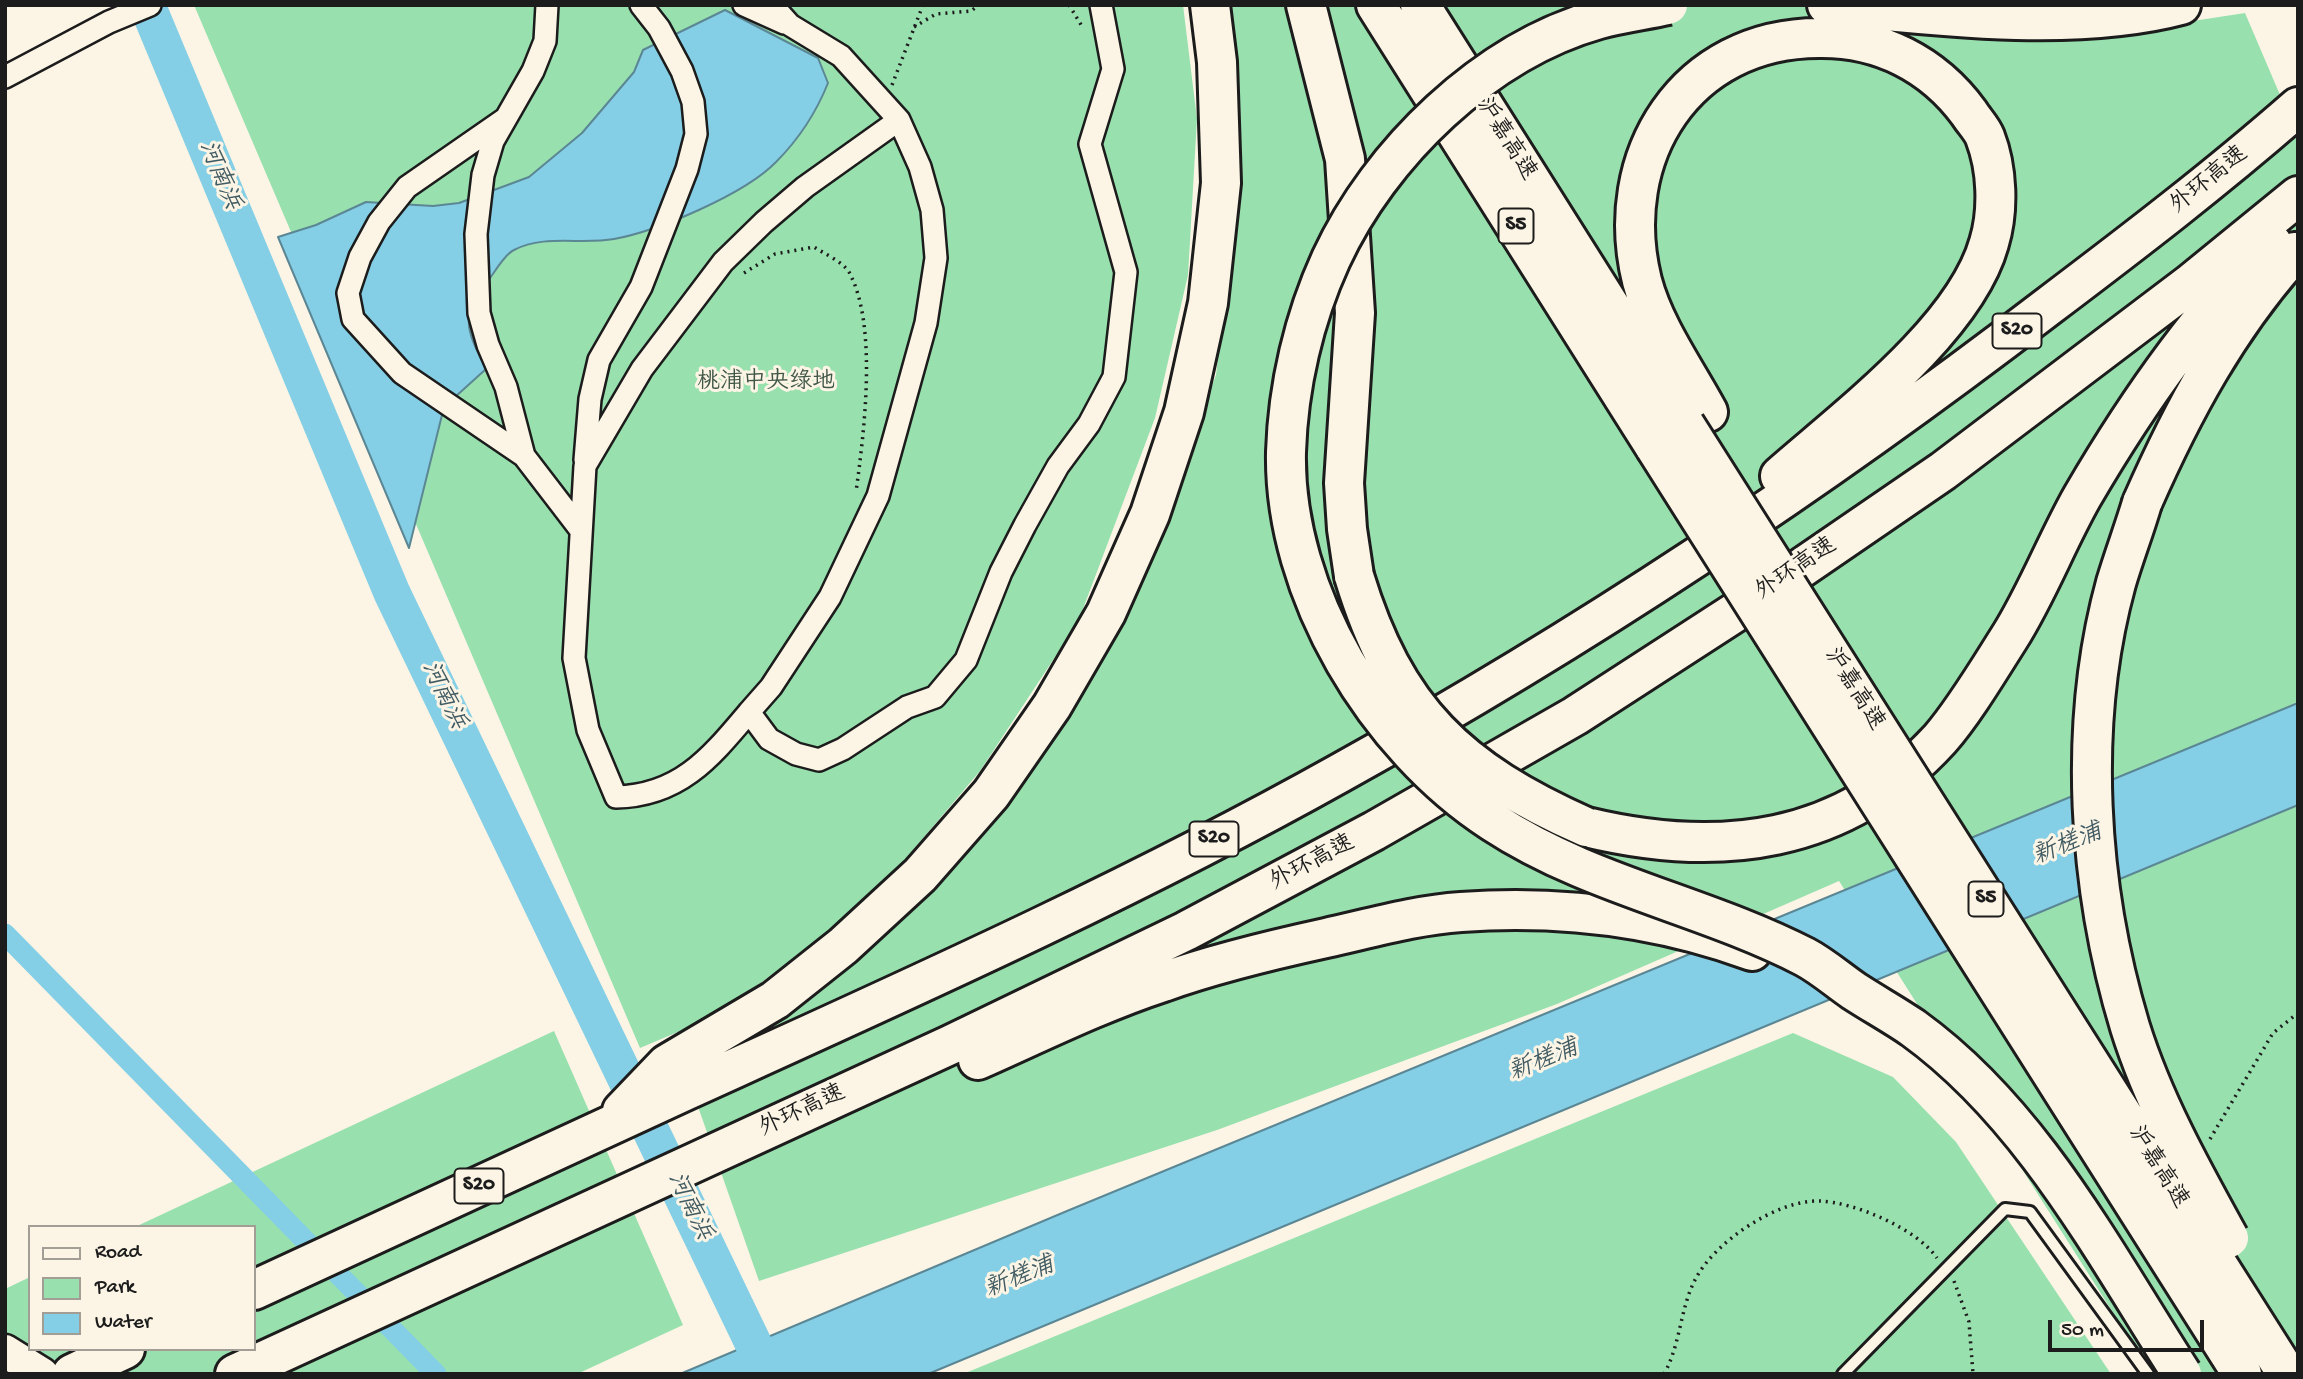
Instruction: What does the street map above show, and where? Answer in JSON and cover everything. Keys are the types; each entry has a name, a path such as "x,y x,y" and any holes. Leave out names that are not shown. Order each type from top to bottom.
{"highway":[{"path":"674,1079 844,946 920,874 991,794 1052,706 1106,613 1150,514 1180,425 1208,303 1220,183 1217,62 1210,5"},
{"path":"1306,5 1345,159 1355,313 1345,483 1347,529 1354,576 1369,625 1393,672 1420,712 1451,744 1492,779 1533,803 1586,827 1638,839 1760,840 1831,820 1890,784 1941,738 2010,637 2081,500 2143,397 2232,285 2291,225 2298,208"},
{"name":"沪嘉高速","path":"1376,5 2242,1374"},
{"name":"沪嘉高速","path":"1420,5 1697,419 1911,780 2287,1374"},
{"path":"1668,5 1596,20 1523,51 1447,105 1392,161 1347,223 1313,298 1295,373 1286,454 1294,530 1319,611 1354,678 1389,729 1440,781 1492,822 1557,857 1807,958 1915,1030 1973,1080 2023,1135 2066,1193 2182,1374"},
{"path":"1827,5 1941,17 2070,19 2116,16 2181,5"},
{"path":"1697,419 1643,283 1634,238 1635,192 1648,148 1674,106 1707,73 1748,49 1793,38 1849,38 1903,54 1951,89 1985,135 1996,189 1989,243 1963,299 1920,350 1752,501 1724,539"},
{"name":"外环高速","path":"674,1079 922,984 1154,871 1340,773 1535,659 1724,539 1907,415 2148,230 2298,107"},
{"name":"外环高速","path":"715,1166 950,1045 1186,931 1374,831 1575,716 1762,595 1943,471 2190,284 2298,195"},
{"path":"2298,248 2245,314 2204,375 2171,438 2142,503 2116,585 2101,661 2094,747 2095,833 2106,926 2131,1028 2165,1115 2207,1197 2298,1358"},
{"path":"235,1374 489,1257 526,1259 640,1199 715,1166 1077,1015 1162,982 1244,957 1402,920 1460,912 1545,909 1628,917 1715,937 1852,989"},
{"name":"S20","path":"256,1289 606,1127 674,1079"},
{"path":"72,1374 121,1351"}],"street":[{"path":"5,77 109,22 150,5"},
{"path":"524,456 506,387 488,345 479,313 477,234 483,176 493,141 533,71 545,41 547,5"},
{"path":"640,5 659,29 682,71 693,102 696,134 687,169 641,287 600,360 590,399 574,658 588,730 616,797 634,797 685,780 712,757 771,687 830,597 858,543 877,496 926,323 936,258 932,210 920,167 892,112 841,56 790,25 744,5"},
{"path":"772,5 790,25"},
{"path":"749,712 769,739 796,754 819,760 843,749 908,707 935,697 965,660 1001,572 1025,525 1058,466 1088,424 1114,377 1126,272 1090,144 1113,69 1101,5"},
{"path":"584,466 642,369 723,262 764,222 892,112"},
{"path":"505,119 407,187 379,222 359,257 348,293 353,319 402,373 524,456 580,529"},
{"path":"5,1352 43,1374"},
{"path":"5,1365 19,1374"}],"lane":[{"path":"1843,1374 2005,1209 2030,1212 2148,1374"}],"path":[{"path":"892,112 913,27 923,5"},
{"path":"913,27 936,14 971,11 979,5"},
{"path":"741,275 775,254 814,247 848,270 865,324 863,439 855,499"},
{"path":"1664,1374 1673,1358 1696,1278 1717,1250 1751,1223 1787,1208 1818,1200 1857,1209 1895,1224 1933,1252 1958,1286 1969,1322 1973,1374"}],"green space":[{"name":"桃浦中央绿地","path":"194,5 1183,5 1197,119 1188,275 1155,418 1078,622 980,771 869,902 718,1015 640,1048"},
{"path":"1224,5 1968,5 2095,36 2245,13 2298,137 2298,1374 2152,1374 1839,881 1557,1004 1217,1130 759,1281 688,1078 887,924 1152,544 1216,375 1234,222"},
{"path":"554,1031 683,1325 577,1374 5,1374 5,1289 28,1278 28,1351 256,1351 256,1225 139,1225"},
{"path":"1793,1033 1893,1077 1956,1142 2111,1374 963,1374"}],"water":[{"path":"725,10 818,58 828,83 813,115 793,144 762,174 700,210 632,235 601,241 538,242 507,255 470,313 470,332 486,369 444,407 409,548 278,237 316,225 366,202 433,206 459,203 529,177 582,133 634,72 643,50"},
{"name":"新槎浦","path":"2298,703 2298,805 928,1374 680,1374 1067,1211"}],"waterway":[{"name":"河南浜","path":"147,5 392,593 768,1374"},
{"path":"5,934 436,1374"}]}
